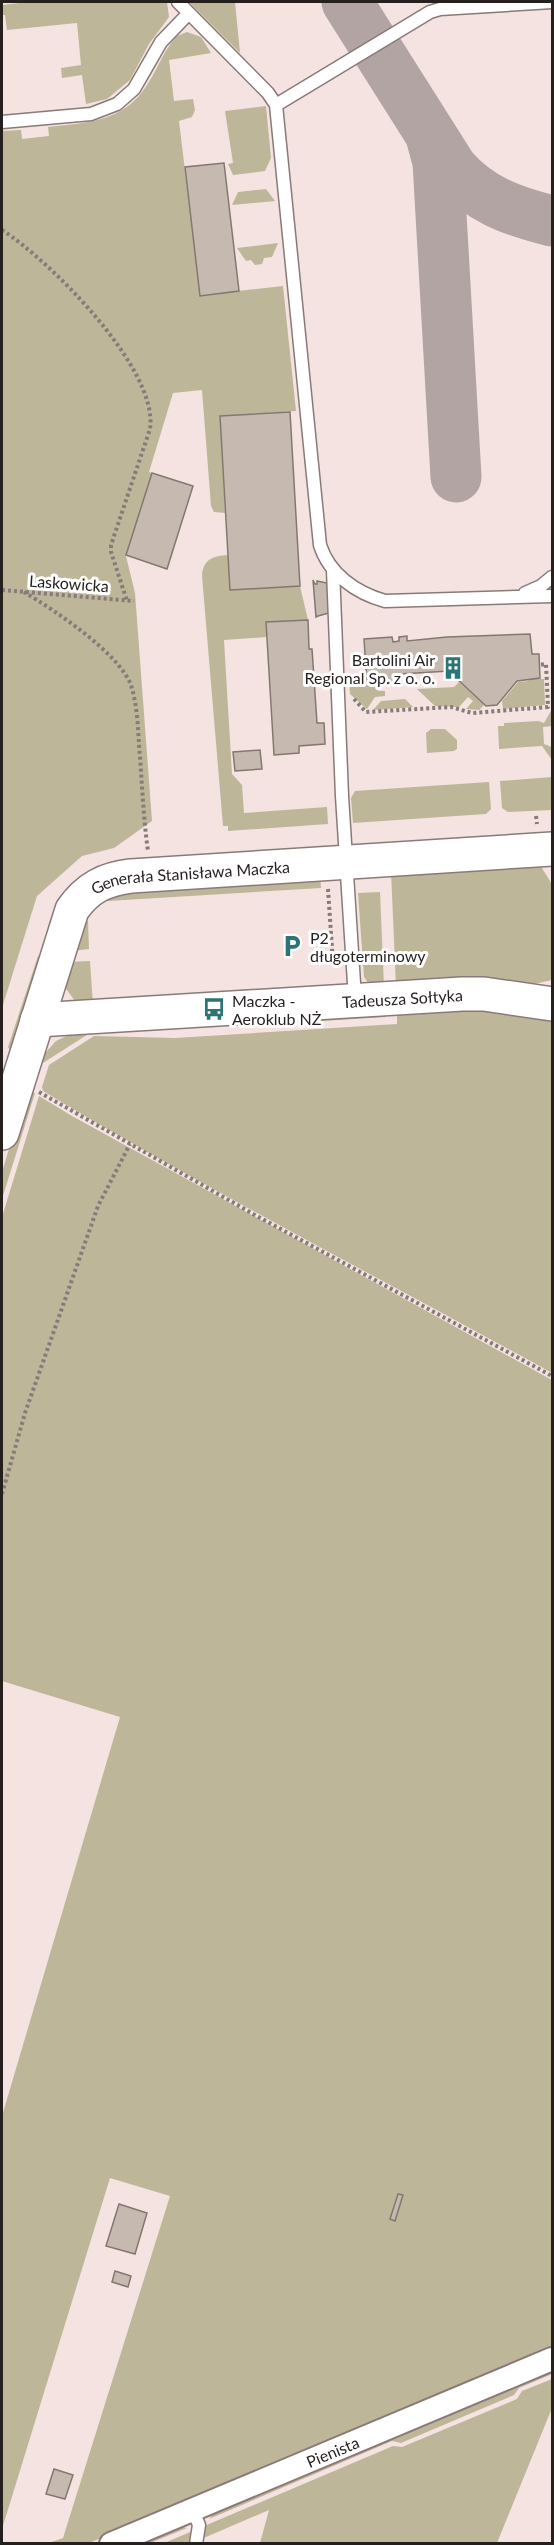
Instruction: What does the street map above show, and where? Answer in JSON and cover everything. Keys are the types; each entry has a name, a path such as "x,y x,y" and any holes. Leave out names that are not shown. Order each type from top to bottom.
{"street":[{"name":"Generała Stanisława Maczka","path":"2,1133 72,910 87,892 98,884 131,876 342,875 552,849"},
{"name":"Tadeusza Sołtyka","path":"37,1020 462,994 546,999"},
{"name":"Pienista","path":"111,2544 552,2359"}],"lane":[{"path":"178,2 268,93 276,105 320,545 324,558 333,570 362,592 385,601 552,596"},
{"path":"276,105 430,12 440,9 552,2"},
{"path":"2,122 91,114 117,104 135,88 161,42 189,13"},
{"path":"333,570 342,875 355,1001"},
{"path":"516,596 534,590 552,577"},
{"path":"193,2511 199,2525 196,2544"}],"path":[{"path":"2,230 20,241 48,264 83,303 119,347 148,401 151,411 150,429 111,545 111,552 127,600"},
{"name":"Laskowicka","path":"2,590 134,601"},
{"path":"24,592 60,614 88,636 117,665 130,684 138,725 148,851"},
{"path":"348,694 366,712 451,707 472,713 548,707 550,700 546,664 540,665"},
{"path":"333,963 328,889 342,875"},
{"path":"18,1081 255,1215 552,1376"},
{"path":"2,1494 25,1413 98,1206 130,1144"}],"shaded area":[{"path":"28,2 167,2 169,17 149,44 130,80 107,99 86,104 82,75 62,78 61,68 81,65 77,23 7,30 5,15 2,15 2,5"},
{"path":"189,2 235,2 240,53"},
{"path":"187,32 201,37 211,53 169,60 174,101 193,99 195,110 192,117 179,121 200,295 283,286 296,411 220,416 225,513 214,512 211,506 202,390 173,393 149,472 152,473 126,556 135,593 152,821 114,848 82,856 37,896 2,1008 2,131 21,130 22,139 49,136 48,127 89,122 114,114 136,99 149,83 171,43 177,36"},
{"path":"266,106 271,158 265,171 233,175 228,164 233,163 225,111"},
{"path":"266,189 275,201 232,205 238,192"},
{"path":"278,243 272,257 264,258 262,264 255,265 251,260 246,261 237,248"},
{"path":"228,555 230,590 300,586 308,620 267,622 267,637 224,640 232,774 242,785 244,813 327,807 328,824 228,831 228,826 223,826 202,576 207,562 218,556"},
{"path":"365,678 366,685 377,685 378,691 385,691 385,696 375,697 367,709 350,694 349,679"},
{"path":"544,679 545,705 503,709 502,701 518,682"},
{"path":"459,682 484,705 479,710 466,709 473,701 468,697 459,707 435,706 417,689 454,687"},
{"path":"405,699 413,707 373,710 381,701"},
{"path":"552,709 552,726 543,727 544,744 552,747 552,760 542,746 499,749 498,726 504,726 504,723 538,721 544,723"},
{"path":"431,729 445,729 457,740 457,749 427,753 426,733"},
{"path":"552,777 552,810 508,812 502,808 500,781"},
{"path":"489,782 491,809 486,814 353,823 351,798 355,791"},
{"path":"538,862 552,884 552,980 534,984 396,987 391,871"},
{"path":"320,875 321,888 108,901 108,892"},
{"path":"380,892 384,987 369,984 364,977 358,893"},
{"path":"88,921 89,949 71,951 80,922"},
{"path":"38,956 44,957 11,1052 8,1047"},
{"path":"90,961 93,1005 75,1001 64,986 67,962"},
{"path":"460,1004 552,1017 552,1373 169,1164 43,1091 42,1087 49,1065 94,1036 175,1038 397,1024 397,1008"},
{"path":"385,1010 386,1017 305,1022 336,1014"},
{"path":"77,1031 93,1031 43,1063 38,1061 56,1041"},
{"path":"27,1090 35,1093 2,1199 2,1172"},
{"path":"39,1096 552,1380 552,2349 89,2543 49,2543 63,2538 170,2196 110,2178 2,2529 2,2116 120,1717 2,1681 2,1217"},
{"path":"552,2369 552,2374 519,2388 514,2395 401,2443 392,2441 209,2519 216,2511"},
{"path":"552,2379 552,2408 497,2543 260,2543 269,2510 192,2543 162,2544 393,2446 402,2447 517,2399 522,2391"},
{"path":"179,2526 187,2528 150,2543 138,2544"}],"building":[{"path":"224,163 239,291 200,296 185,167"},
{"path":"290,412 300,586 230,590 220,416"},
{"path":"152,473 193,486 167,569 126,555"},
{"path":"313,580 315,584 317,581 327,583 329,613 316,617"},
{"path":"308,620 317,723 324,723 325,744 299,746 299,753 274,755 266,622"},
{"name":"Bartolini Air Regional Sp. z o. o.","path":"530,634 532,654 539,654 540,678 517,681 497,705 486,706 456,678 450,678 449,671 401,674 401,682 367,684 364,639 392,637 393,642 399,641 399,637 407,636 407,641"},
{"path":"260,750 262,769 235,771 233,752"},
{"path":"398,2194 403,2195 395,2221 390,2219"},
{"path":"119,2204 147,2213 135,2254 106,2246"},
{"path":"115,2271 131,2276 128,2287 112,2282"},
{"path":"54,2469 73,2475 65,2499 46,2494"}],"taxiway":[{"path":"347,2 452,168 474,188 497,203 552,221"},
{"path":"431,136 438,162 456,477"}],"place":[{"name":"Bartolini Air Regional Sp. z o. o.","path":"453,668"},
{"name":"P2 długoterminowy","path":"292,946"},
{"name":"Maczka - Aeroklub NŻ","path":"214,1009"}]}
